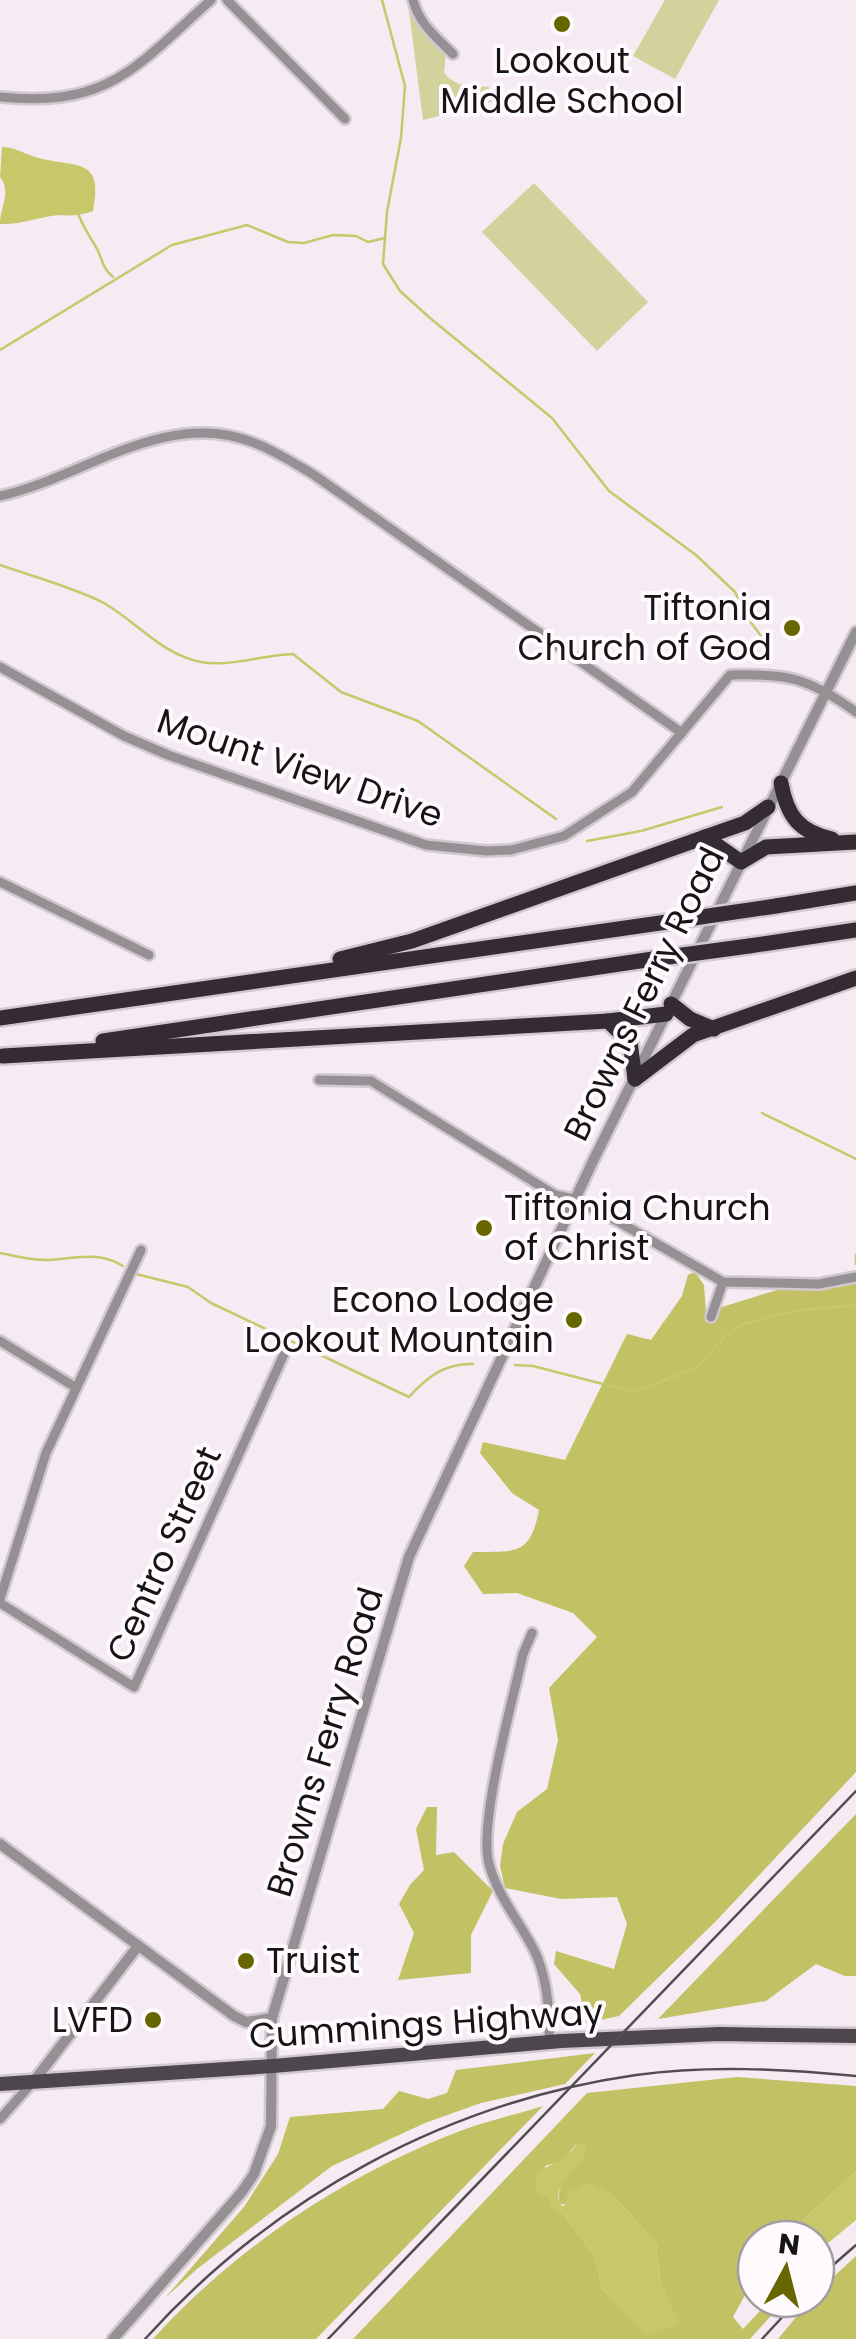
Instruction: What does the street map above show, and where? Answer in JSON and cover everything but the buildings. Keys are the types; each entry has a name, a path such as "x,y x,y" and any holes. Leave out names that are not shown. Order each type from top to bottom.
{"highway":[{"path":"780,783 784,804 800,827 815,836 856,842"},
{"path":"307,972 332,960 412,941 705,838 745,822 768,807"},
{"path":"705,838 741,862 766,847 856,842"},
{"path":"0,1018 856,893"},
{"path":"1,1056 856,930"},
{"path":"608,1021 630,1042 635,1079 693,1035 856,978"},
{"path":"1,1056 608,1021 668,1009 716,1029"}],"main road":[{"name":"Cummings Highway","path":"0,2084 549,2042 720,2034 856,2036"}],"street":[{"path":"0,97 42,101 78,96 123,78 211,0"},
{"path":"227,0 346,119"},
{"path":"413,0 417,14 430,32 453,54"},
{"path":"0,496 36,488 147,440 213,432 250,440 318,477 682,733"},
{"name":"Browns Ferry Road","path":"112,2339 254,2174 271,2126 272,2018 409,1558 574,1199 856,632"},
{"name":"Mount View Drive","path":"0,667 124,736 168,755 394,835 460,850 512,850 564,836 632,792 730,675 783,674 828,692 856,712"},
{"path":"0,882 149,955"},
{"path":"319,1080 371,1081 555,1195 574,1199 723,1282 818,1284 856,1277"},
{"path":"0,1601 46,1453 141,1250"},
{"path":"711,1318 723,1282"},
{"path":"0,1341 75,1388"},
{"name":"Centro Street","path":"0,1601 134,1687 284,1354"},
{"path":"532,1633 523,1654 493,1794 488,1860 512,1915 535,1952 545,1982 549,2042"},
{"path":"0,1844 234,2016 246,2022 272,2018"},
{"path":"0,2119 138,1946"}],"green space":[{"path":"665,0 719,0 675,79 633,56"},
{"path":"409,11 446,53 444,73 459,84 489,87 494,101 423,120"},
{"path":"534,183 648,302 597,351 482,232"}],"shaded area":[{"path":"2,147 84,168 95,181 93,211 0,224 5,194 0,177"},
{"path":"695,1272 704,1285 706,1312 780,1289 856,1283 856,1772 716,1921 619,2016 586,2023 580,1994 554,1964 556,1951 614,1969 627,1924 617,1897 561,1899 505,1888 500,1866 503,1844 517,1812 547,1789 558,1740 549,1688 597,1637 573,1613 517,1593 483,1594 464,1566 473,1552 510,1551 525,1544 539,1510 512,1493 480,1453 483,1442 565,1460 627,1334 651,1340 682,1296 688,1275"},
{"path":"427,1807 437,1807 436,1855 454,1852 493,1891 471,1935 471,1973 398,1980 414,1933 399,1904 424,1870 416,1829"},
{"path":"856,1814 856,1976 845,1976 816,1964 766,2001 658,2019"},
{"path":"595,2053 565,2084 481,2103 425,2123 332,2166 165,2298 244,2207 278,2154 290,2117 383,2109 399,2091 428,2099 447,2093 456,2070"},
{"path":"737,2077 856,2086 856,2171 804,2219 736,2219 733,2317 743,2329 752,2319 768,2319 750,2339 353,2339 587,2093","holes":["577,2143 562,2183 559,2205 611,2193 656,2243 660,2283 679,2323 647,2335 602,2289 595,2257 563,2213 553,2209 545,2166 563,2160"]},
{"path":"543,2106 316,2339 153,2339 218,2275 331,2194 455,2133"},
{"path":"577,2143 587,2146 585,2155 560,2188 559,2205 564,2206 568,2193 589,2182 611,2193 656,2243 660,2283 680,2323 647,2336 602,2289 595,2257 563,2213 536,2192 535,2176 568,2154"},
{"path":"856,2171 856,2220 836,2236 836,2219 804,2219"},
{"path":"856,2256 856,2339 778,2339 794,2319 836,2319 836,2274"}],"waterway":[{"path":"382,0 405,86 383,264 400,291 552,418 609,491 696,555 735,592 764,640"},
{"path":"79,216 113,277"},
{"path":"0,350 172,245 247,225 288,242 304,243 333,235 356,236 368,242 385,238"},
{"path":"0,565 102,602 161,645 187,658 223,663 293,654 341,692 418,721 556,819"},
{"path":"587,841 641,831 722,807"},
{"path":"762,1113 856,1159"},
{"path":"0,1253 44,1260 96,1257 123,1266"},
{"path":"856,1255 856,1264"},
{"path":"136,1274 188,1287 211,1303 409,1397 437,1373 473,1364"},
{"path":"515,1365 533,1366 634,1392 696,1368 726,1335 744,1324 794,1311 856,1305"}],"railway":[{"path":"328,2339 856,1791"},
{"path":"145,2339 195,2288 307,2200 431,2133 498,2108 566,2088 663,2072 746,2069 856,2076"},
{"path":"836,2262 856,2245"},
{"path":"762,2339 780,2319"}],"place":[{"name":"Lookout Middle School","path":"562,24"},
{"name":"Tiftonia Church of God","path":"792,628"},
{"name":"Tiftonia Church of Christ","path":"484,1228"},
{"name":"Econo Lodge Lookout Mountain","path":"574,1320"},
{"name":"Truist","path":"246,1961"},
{"name":"LVFD","path":"153,2020"}]}
